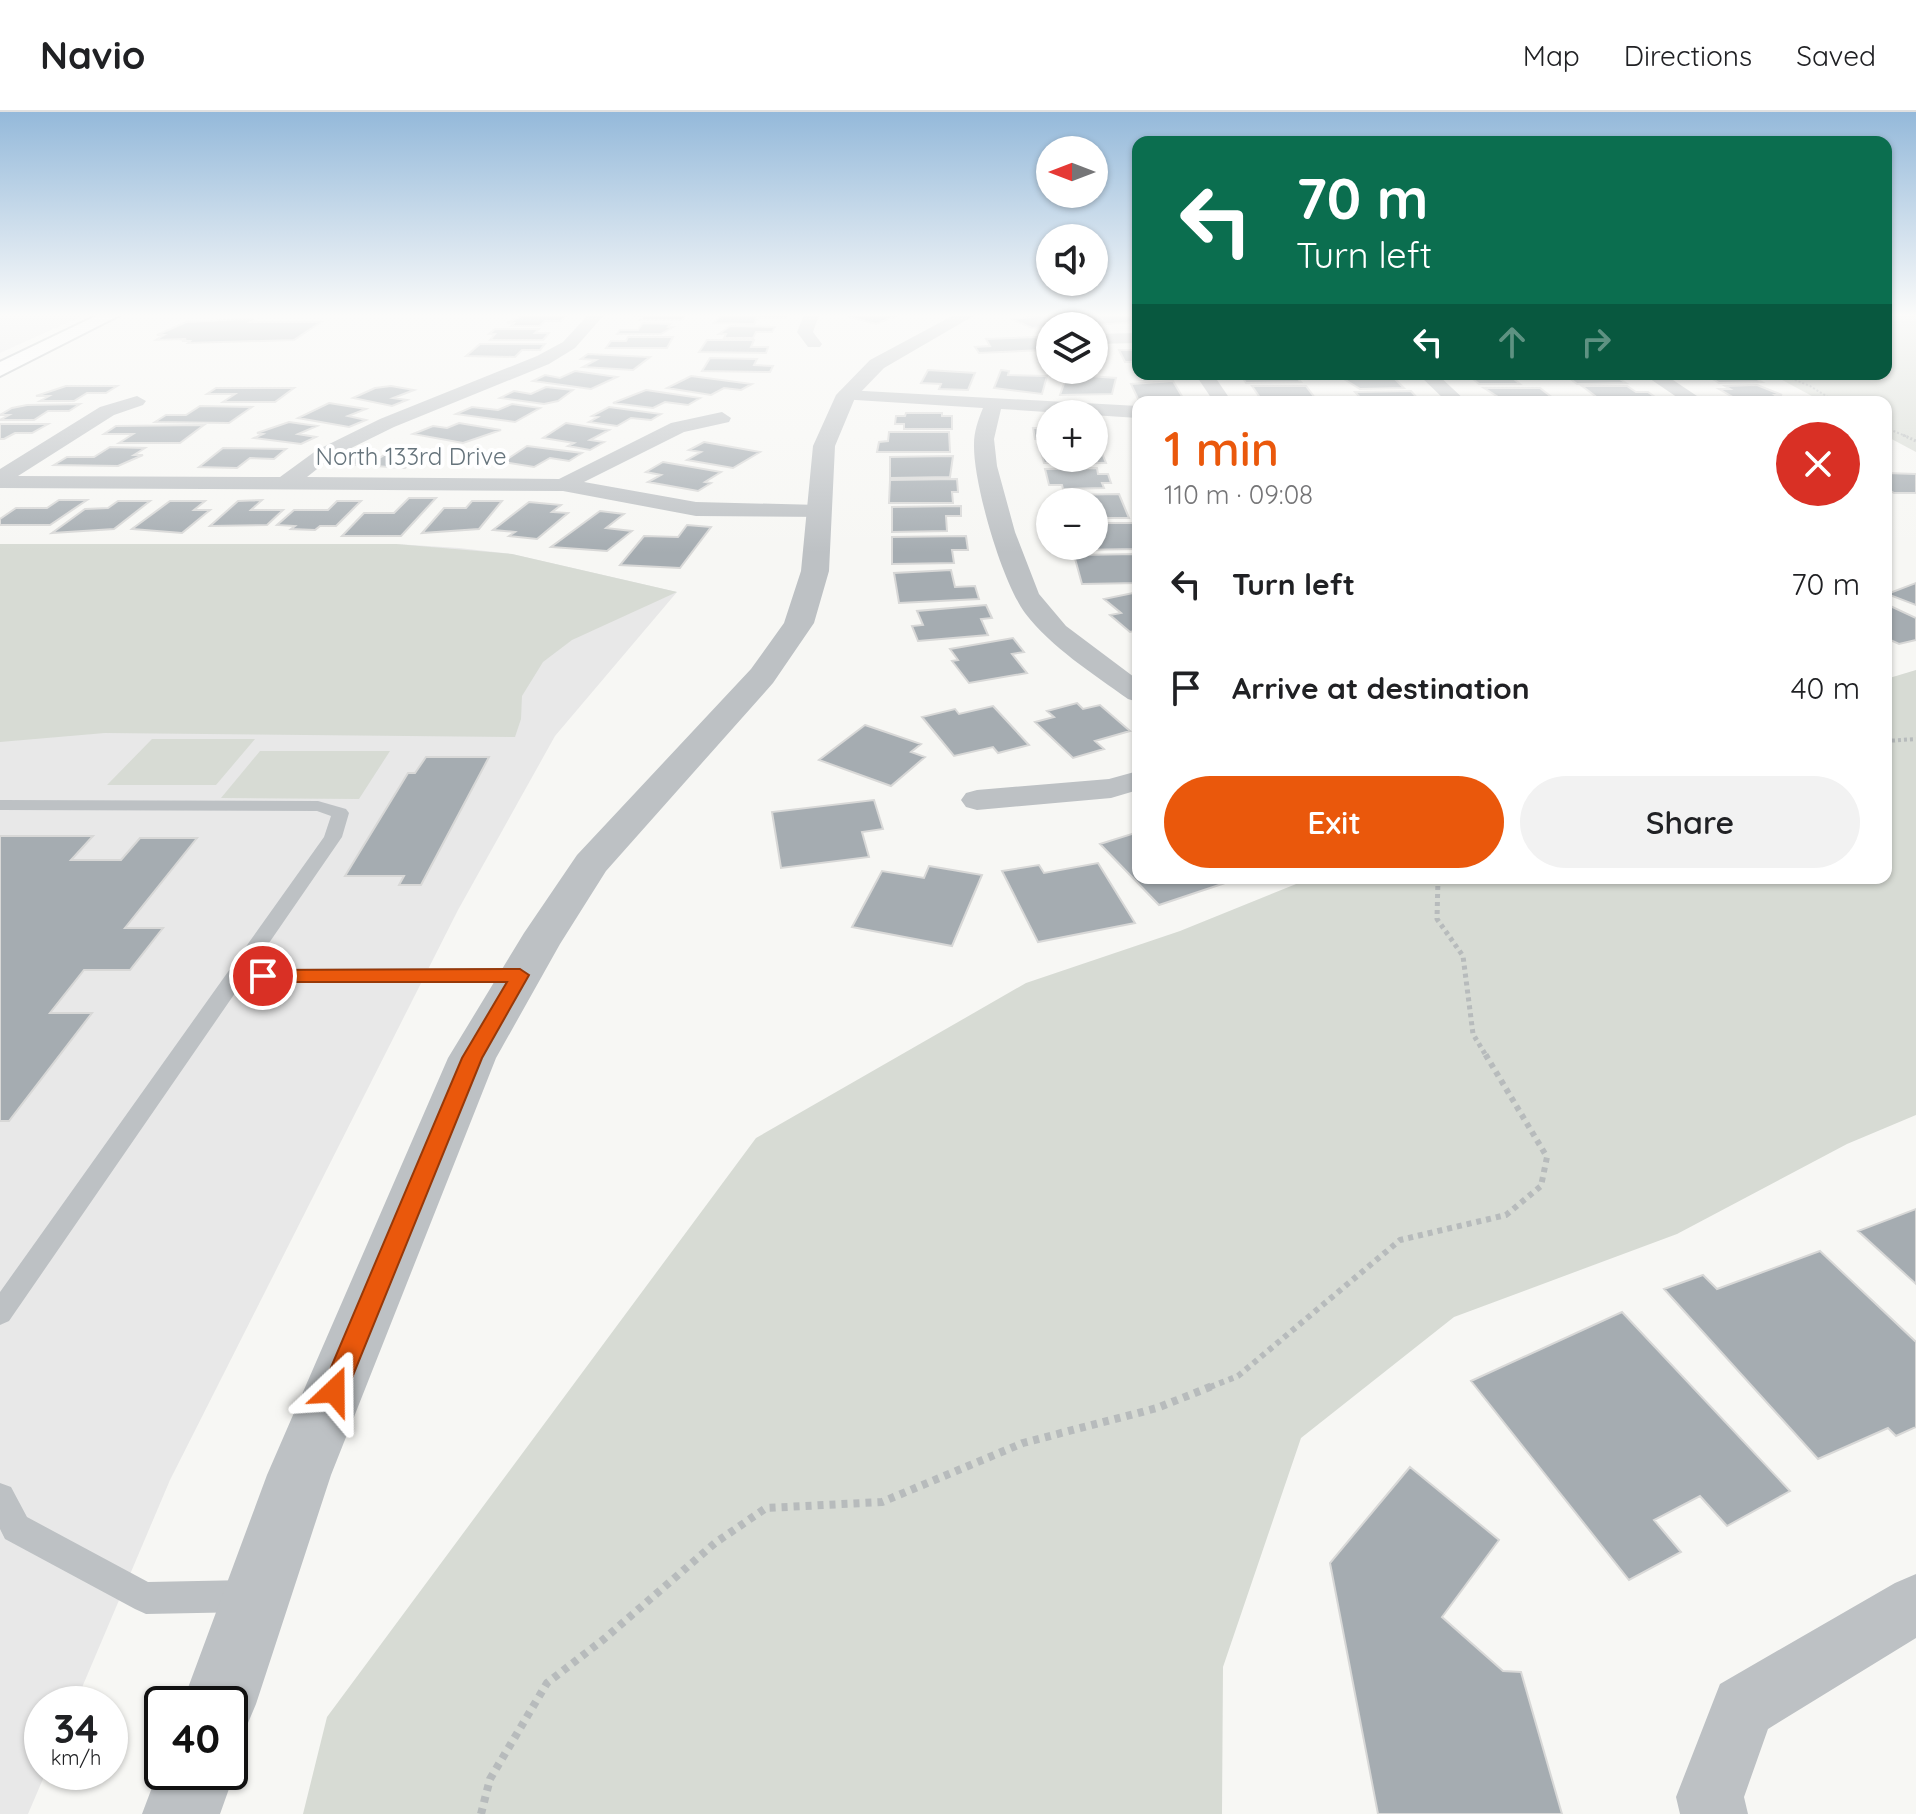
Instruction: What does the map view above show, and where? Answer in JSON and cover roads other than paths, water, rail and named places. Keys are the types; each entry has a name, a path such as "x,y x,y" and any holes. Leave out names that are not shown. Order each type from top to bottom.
{"street":[{"path":"286,483 324,454 387,423 458,394"},
{"path":"225,1686 299,1475 472,1058 520,975 591,864 762,676 799,623 815,571 824,446 846,395 1132,412"},
{"path":"0,480 107,411 137,401"},
{"path":"994,403 986,423 983,449 1011,555 1021,581 1034,607 1077,648 1132,689"},
{"path":"563,485 678,427 722,418"},
{"name":"North 133rd Drive","path":"0,480 563,485 696,509 820,512"},
{"path":"977,800 1111,788 1132,782"},
{"path":"1714,1814 1710,1797 1743,1707 1916,1604"},
{"path":"181,1814 190,1790"}],"lane":[{"path":"0,805 318,806 340,813 333,837 0,1313"},
{"path":"236,976 520,975"},
{"path":"0,1498 16,1528 146,1598 256,1596"}]}
